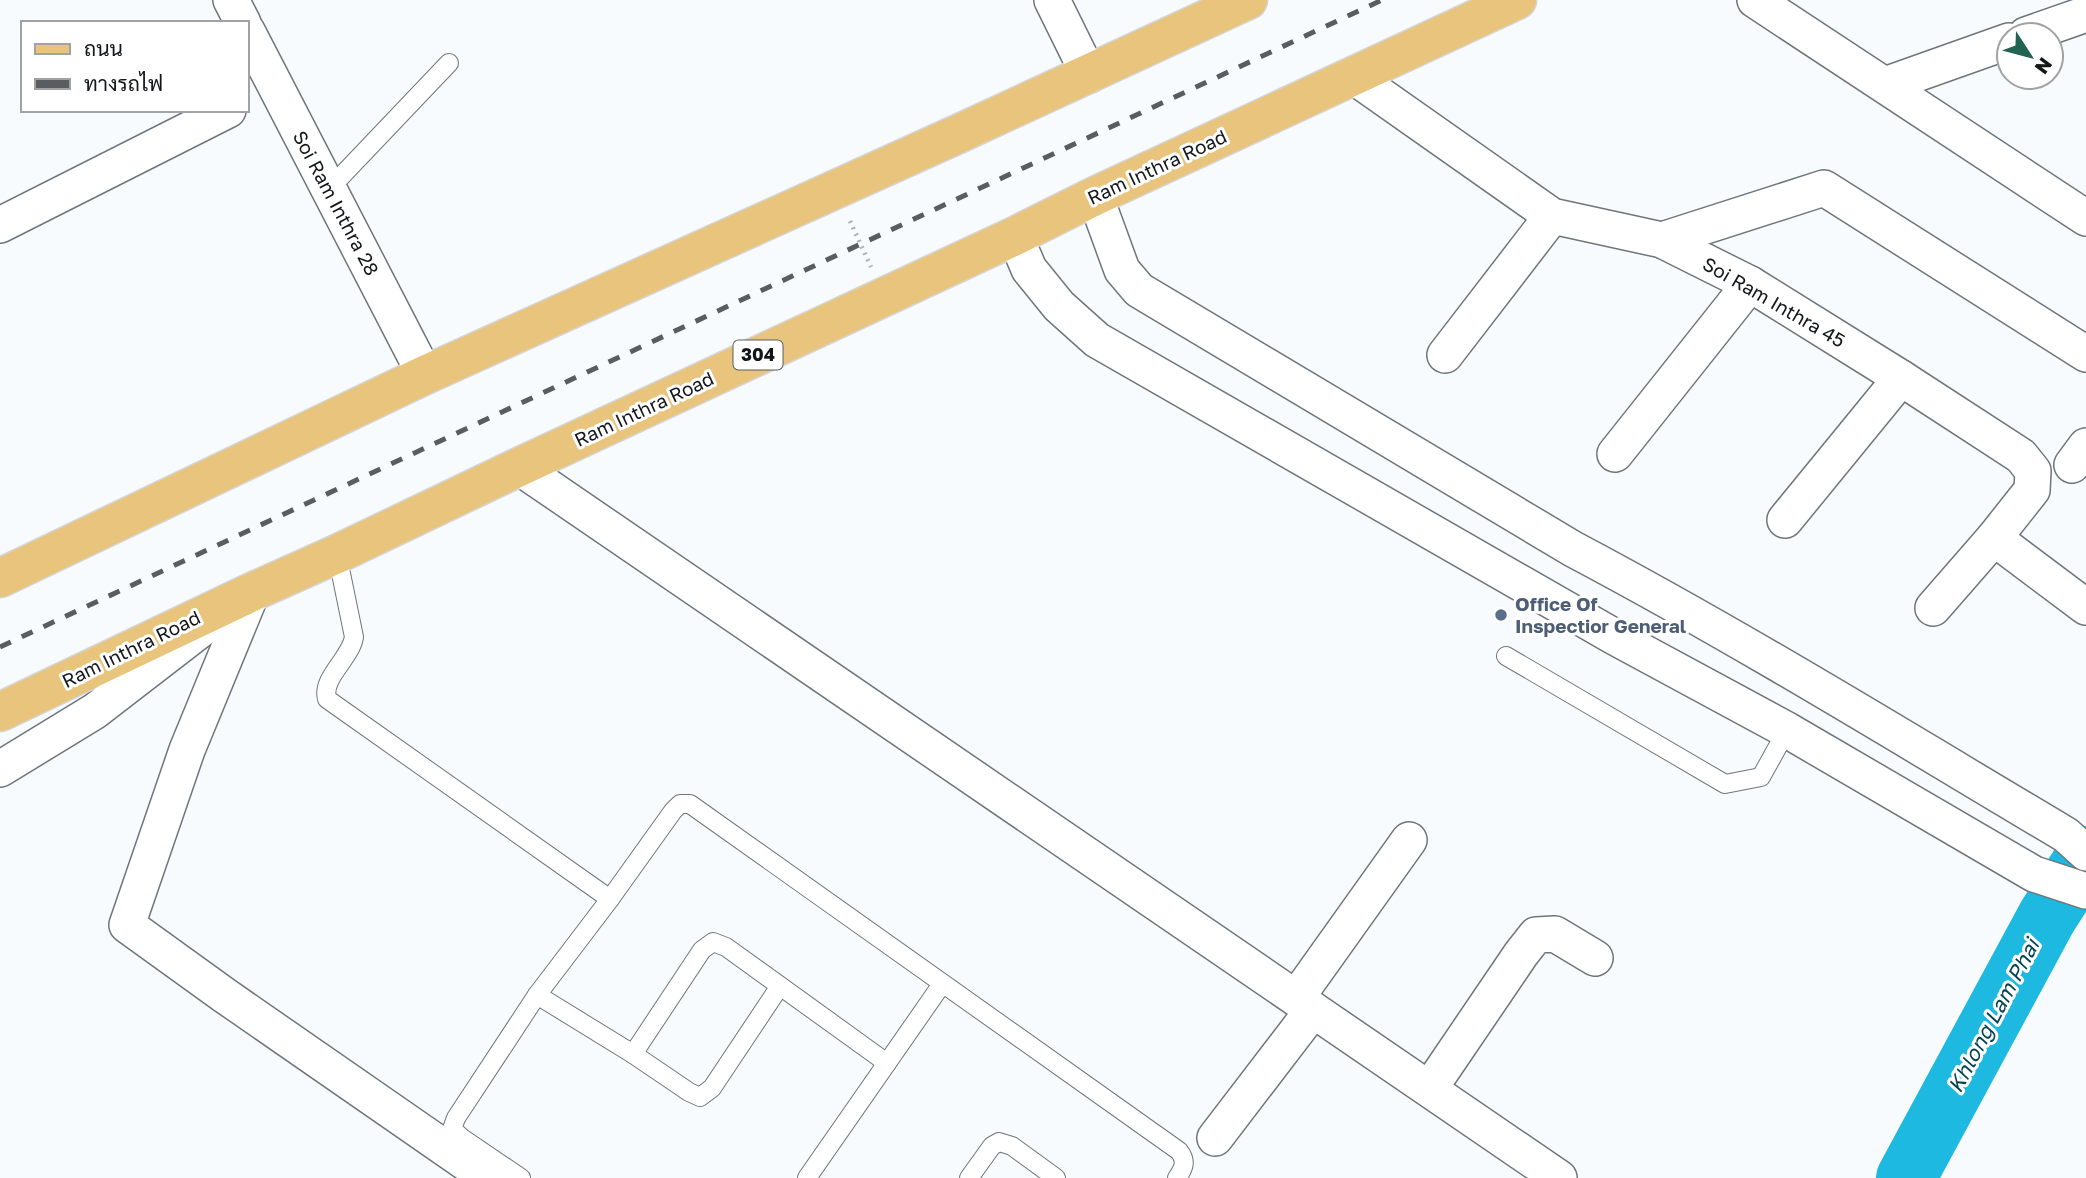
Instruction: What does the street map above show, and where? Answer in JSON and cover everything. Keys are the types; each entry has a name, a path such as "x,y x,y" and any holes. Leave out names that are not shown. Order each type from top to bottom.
{"main road":[{"path":"0,578 425,374 836,190 1248,0"},
{"name":"Ram Inthra Road","path":"0,712 1517,0"}],"street":[{"path":"231,0 242,21"},
{"path":"1052,0 1089,75"},
{"path":"1755,0 2086,218"},
{"path":"2065,21 2086,14"},
{"name":"Soi Ram Inthra 28","path":"248,36 261,94 330,188 425,374"},
{"path":"1885,85 1995,46"},
{"name":"Soi Ram Inthra 45","path":"1353,76 1552,216 1661,240 1750,284 2021,456 2033,471 2032,490 1933,608"},
{"path":"0,225 224,112"},
{"path":"1661,240 1824,188 2086,354"},
{"path":"1095,196 1122,270 1139,290 1573,549 1646,587 1818,687 2076,844"},
{"path":"1445,355 1552,216"},
{"path":"1015,236 1029,269 1059,306 1097,340 1613,636 1787,730 2034,874 2081,889"},
{"path":"1615,454 1750,284"},
{"path":"1785,520 1900,378"},
{"path":"519,467 1559,1178"},
{"path":"1994,538 2086,607"},
{"path":"0,769 95,710 248,594"},
{"path":"248,594 187,750 127,925 488,1178"},
{"path":"1215,1138 1409,840"},
{"path":"1430,1088 1536,935 1555,934 1595,958"}],"lane":[{"path":"330,188 449,63"},
{"path":"337,554 354,637 351,649 327,685 327,699 610,899"},
{"path":"1506,656 1724,784 1761,777 1787,730"},
{"path":"522,1178 452,1129 456,1118 537,995 673,811 680,804 690,804 1179,1151 1184,1157 1184,1168 1177,1178"},
{"path":"633,1054 702,950 713,942 726,947 887,1063"},
{"path":"807,1178 942,984"},
{"path":"537,995 700,1097 712,1088 780,986"},
{"path":"969,1178 992,1146 999,1142 1012,1146 1056,1178"}],"path":[{"path":"836,190 885,296"}],"waterway":[{"name":"Khlong Lam Phai","path":"1906,1178 2047,917 2086,856"}],"railway":[{"path":"0,647 1382,0"}],"place":[{"name":"Office Of Inspectior General","path":"1501,615"}]}
